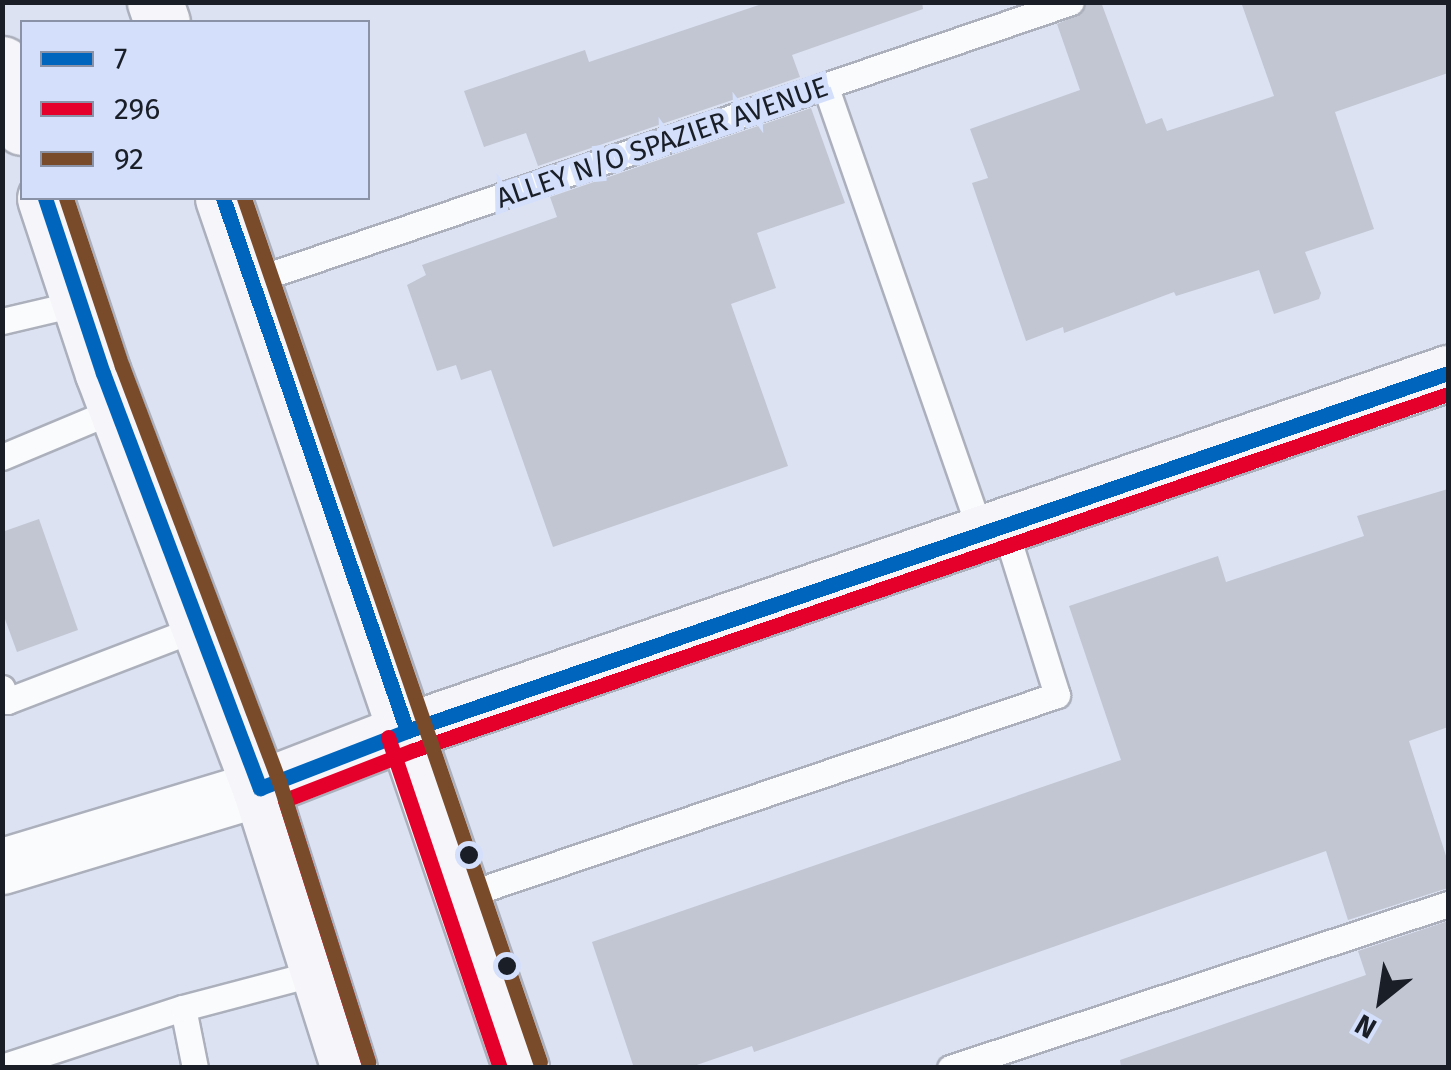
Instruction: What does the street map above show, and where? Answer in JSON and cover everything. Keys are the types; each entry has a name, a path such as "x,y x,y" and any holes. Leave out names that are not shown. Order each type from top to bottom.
{"main road":[{"path":"2,64 20,121"},
{"path":"46,200 117,409 260,788 349,1068"},
{"path":"224,200 514,1047"},
{"path":"260,788 407,731 1448,373"}],"street":[{"path":"2,866 260,788"}],"lane":[{"name":"ALLEY N/O SPAZIER AVENUE","path":"252,281 1071,2"},
{"path":"463,896 1058,695 826,88"},
{"path":"2,322 79,303"},
{"path":"2,457 117,409"},
{"path":"4,697 200,627"},
{"path":"950,1068 1448,904"},
{"path":"2,1066 183,1008 318,972"},
{"path":"183,1008 195,1068"}],"building":[{"path":"768,2 922,2 923,9 792,55 800,77 538,166 526,133 484,147 464,91 585,50 589,62"},
{"path":"1087,2 1101,2 1146,124 1162,118 1167,131 1274,96 1241,2 1448,2 1448,73 1335,112 1374,229 1305,252 1321,293 1319,299 1274,314 1259,270 1176,296 1174,292 1064,333 1063,327 1026,341 972,183 988,178 970,129 1080,90 1057,24 1082,13"},
{"path":"811,108 845,203 757,233 776,288 731,304 788,466 553,547 491,370 461,380 456,365 437,371 407,285 426,275 422,265 557,217 550,197"},
{"path":"1448,489 1448,727 1409,741 1448,862 1448,888 1348,920 1326,851 754,1052 752,1046 688,1068 634,1068 592,942 1121,760 1069,606 1218,556 1226,582 1364,536 1357,516"},
{"path":"39,519 78,630 17,652 2,611 2,532"},
{"path":"1448,921 1448,1068 1121,1068 1120,1060 1366,975 1358,951"}],"transit line":[{"name":"7","path":"46,200 103,373 260,788 407,731 1448,373"},
{"name":"92","path":"67,200 122,366 279,781 368,1062"},
{"name":"7","path":"224,200 407,731"},
{"name":"92","path":"245,200 540,1062"},
{"name":"296","path":"368,1062 285,800 414,750 1448,394"},
{"name":"296","path":"388,737 500,1068"}]}
